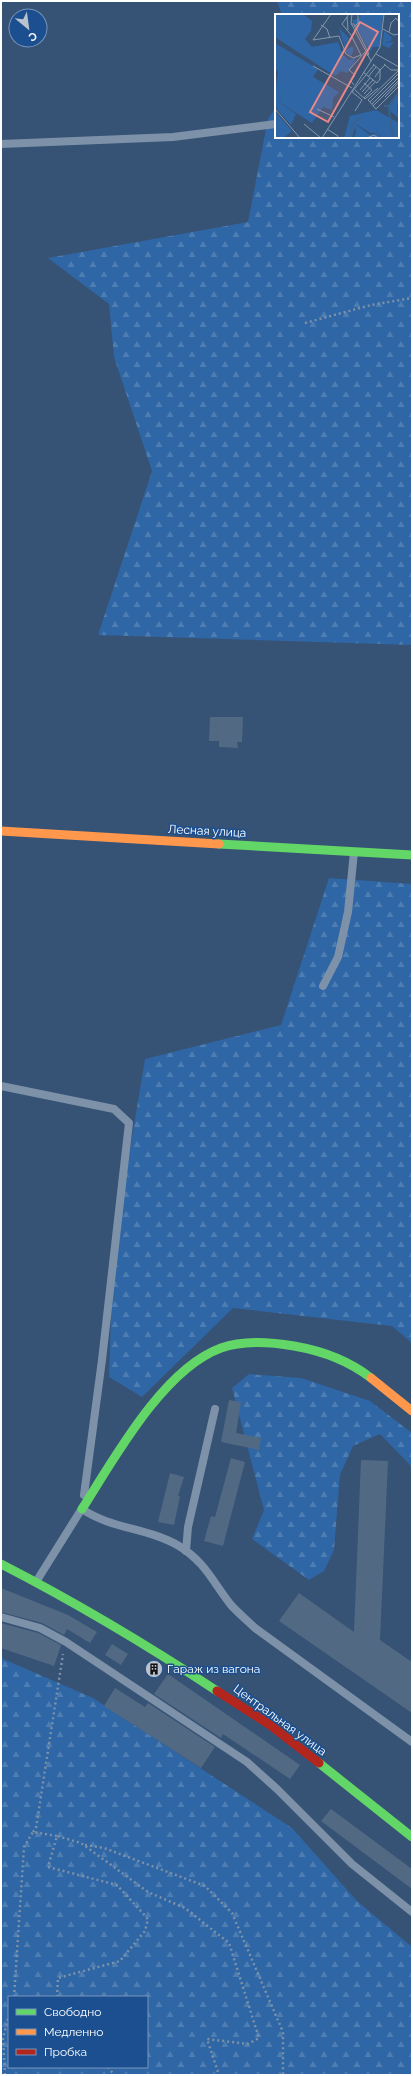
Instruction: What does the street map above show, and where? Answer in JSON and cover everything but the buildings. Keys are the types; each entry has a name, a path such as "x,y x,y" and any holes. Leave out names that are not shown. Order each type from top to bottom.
{"street":[{"name":"Лесная улица","path":"1,831 412,855"},
{"path":"82,1509 125,1442 158,1397 191,1365 220,1348 266,1342 314,1349 354,1366 412,1412"},
{"name":"Центральная улица","path":"1,1564 36,1582 174,1663 270,1725 412,1836"}],"lane":[{"path":"1,144 173,138 275,124"},
{"path":"323,986 338,957 348,912 354,851"},
{"path":"1,1086 114,1108 130,1123 102,1360 82,1509 36,1582"},
{"path":"186,1551 188,1527 215,1409"},
{"path":"82,1509 95,1518 130,1527 177,1545 196,1558 207,1569 232,1606 255,1628 412,1742"},
{"path":"1,1617 40,1628 66,1642 247,1762 277,1789 352,1864 412,1912"}],"path":[{"path":"305,323 371,305 412,298"},
{"path":"14,1996 24,1847 36,1828 66,1642"},
{"path":"33,1832 57,1836 83,1845 104,1848 205,1886 232,1913 283,2032 283,2075"},
{"path":"57,1836 48,1867 118,1885 148,1919 145,1930 120,1961 58,1978 57,1996"},
{"path":"83,1845 148,1892 185,1908 229,1943 259,2038 248,2044 207,2039 219,2075"},
{"path":"4,2075 3,2038 8,2019"}],"green space":[{"path":"277,1 412,1 412,645 98,635 152,471 114,357 109,304 48,258 248,222 268,119 275,108 275,138 399,138 399,14 282,14"},
{"path":"329,878 412,884 412,1343 392,1326 233,1308 142,1397 109,1377 113,1253 145,1059 281,1025"},
{"path":"249,1374 301,1378 370,1401 412,1433 412,1467 380,1434 353,1446 340,1475 334,1550 324,1571 309,1580 252,1539 264,1510 232,1388"},
{"path":"1,1658 93,1698 292,1828 357,1901 412,1947 412,2075 1,2075"}],"traffic: fast":[{"path":"219,844 412,855"},
{"path":"82,1509 125,1442 160,1395 179,1375 200,1359 221,1348 230,1345 257,1342 305,1348 344,1361 371,1378"},
{"path":"1,1564 110,1624 217,1691"},
{"path":"319,1763 412,1837"}],"traffic: slow":[{"path":"1,831 219,844"},
{"path":"371,1378 412,1411"}],"traffic: jam":[{"path":"217,1691 270,1725 319,1763"}],"place":[{"name":"Гараж из вагона","path":"154,1669"}]}
